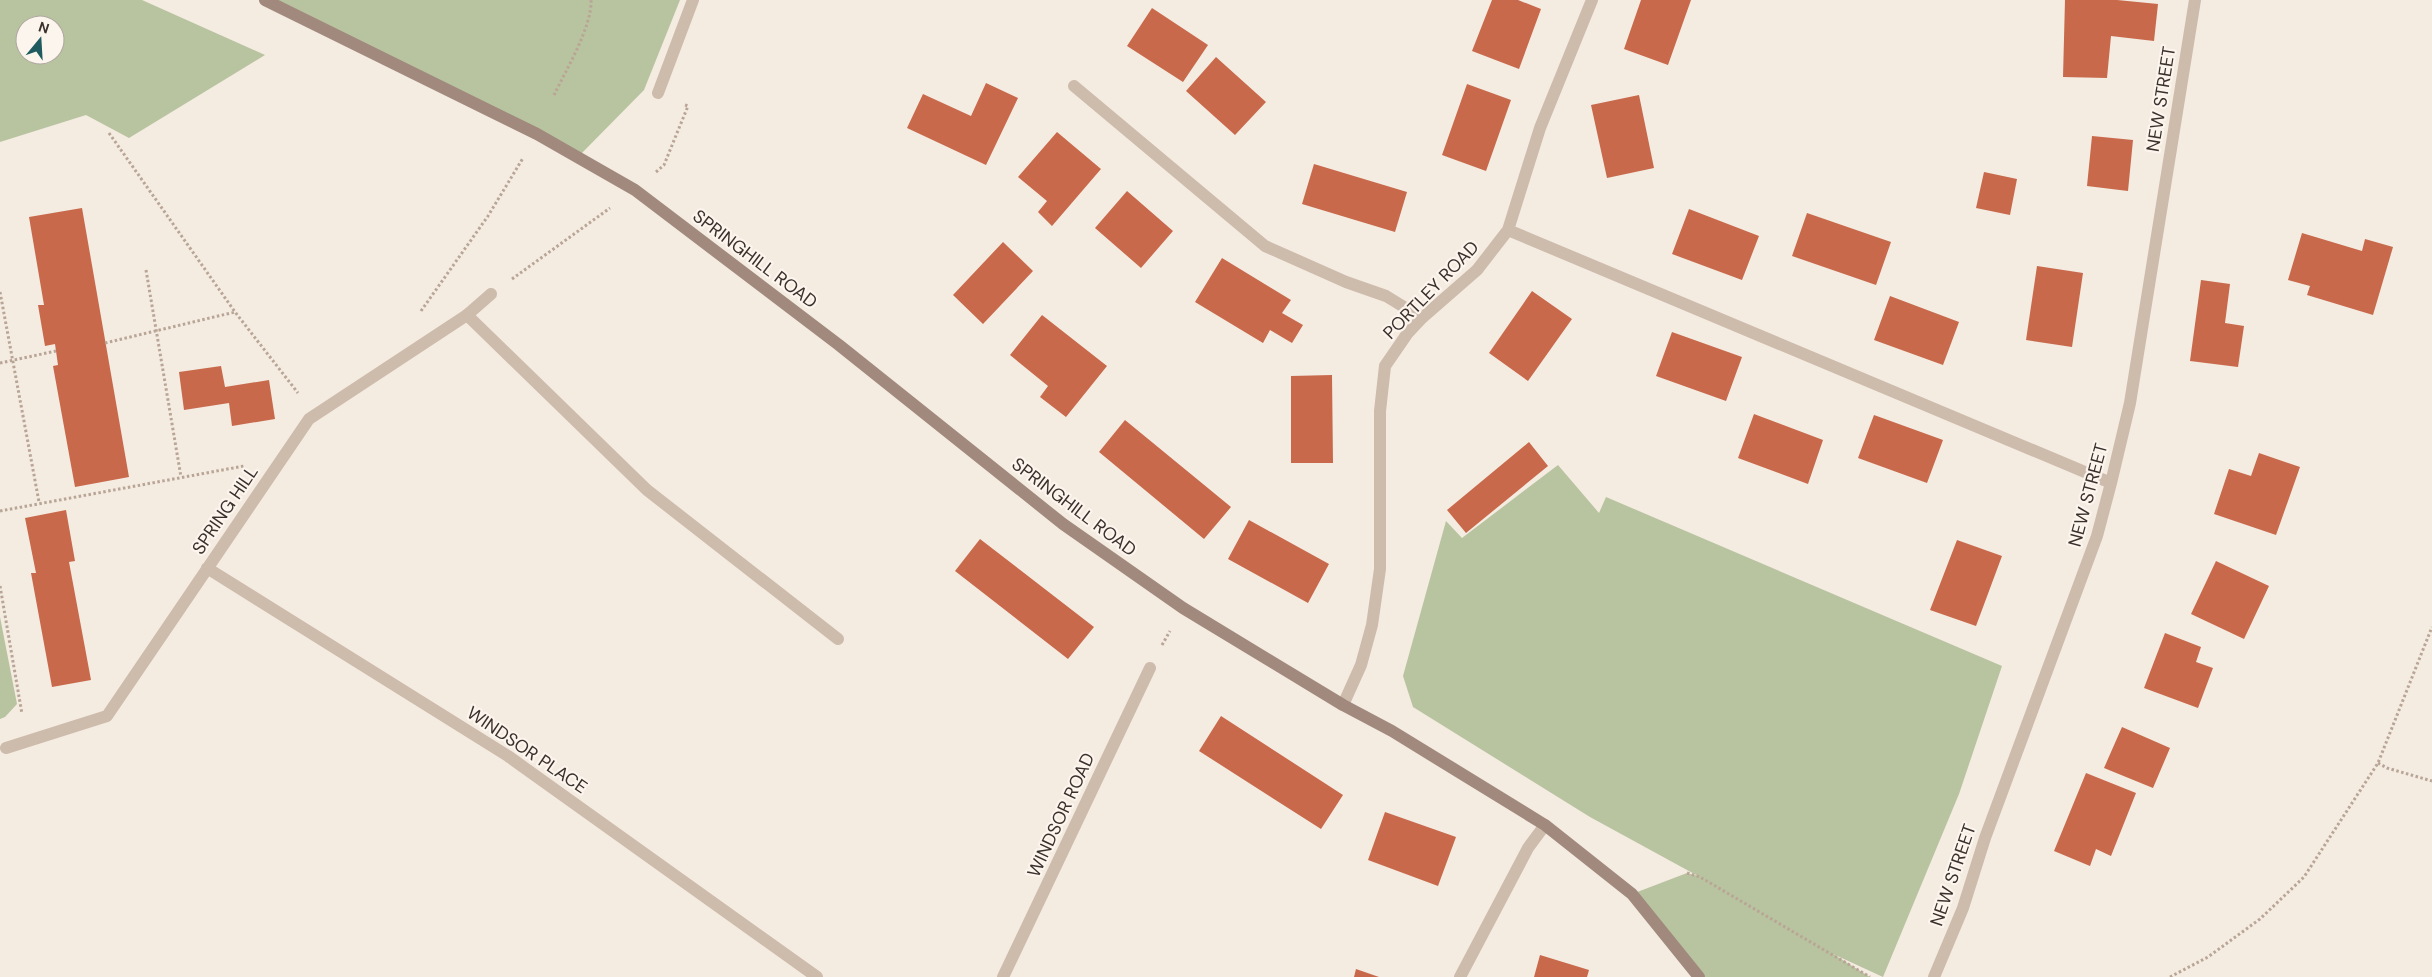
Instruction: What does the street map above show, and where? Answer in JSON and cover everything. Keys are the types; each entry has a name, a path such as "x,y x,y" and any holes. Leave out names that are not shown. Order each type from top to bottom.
{"main road":[{"name":"SPRINGHILL ROAD","path":"265,0 537,134 635,190 839,344 1063,524 1183,608 1344,705 1392,731 1545,825 1632,894 1699,977"}],"street":[{"path":"658,93 693,0"},
{"name":"PORTLEY ROAD","path":"1344,705 1361,665 1372,626 1380,569 1380,411 1385,366 1422,318 1477,270 1508,230 1540,128 1592,0"},
{"name":"NEW STREET","path":"1934,977 1963,908 1985,838 2097,536 2130,403 2195,0"},
{"path":"1074,86 1265,246 1346,282 1386,296 1422,318"},
{"path":"1508,230 2111,483"},
{"name":"SPRING HILL","path":"6,748 107,716 309,419 467,314 491,294"},
{"path":"467,314 647,490 838,639"},
{"name":"WINDSOR PLACE","path":"207,568 508,756 817,977"},
{"name":"WINDSOR ROAD","path":"1003,977 1150,668"},
{"path":"1460,977 1528,848 1545,825"}],"path":[{"path":"554,95 576,50 591,8 591,0"},
{"path":"491,294 635,190 664,165 688,106 658,93"},
{"path":"109,133 235,312 315,415"},
{"path":"422,344 417,317 488,216 523,157"},
{"path":"146,270 181,477"},
{"path":"0,292 14,359 39,502"},
{"path":"105,342 157,332 235,312"},
{"path":"0,363 56,351"},
{"path":"0,511 39,502 282,459"},
{"path":"0,586 27,742"},
{"path":"1150,668 1183,608"},
{"path":"2170,977 2208,956 2260,919 2304,877 2378,763 2432,627"},
{"path":"2378,763 2387,768 2432,782"},
{"path":"1687,873 1700,877 1870,977"}],"green space":[{"path":"0,0 142,0 265,55 129,138 86,115 0,142"},
{"path":"265,0 680,0 644,90 579,156"},
{"path":"1558,465 1599,513 1606,497 2002,666 1959,794 1883,977 1833,954 1870,977 1699,977 1632,894 1687,873 1698,876 1590,817 1413,707 1403,676 1446,521 1462,538"},
{"path":"0,617 17,704 5,717 0,719"}],"building":[{"path":"1492,0 1518,0 1541,9 1519,69 1472,51"},
{"path":"1641,0 1691,0 1668,65 1624,49"},
{"path":"2065,0 2117,0 2158,4 2154,41 2111,36 2107,78 2063,77"},
{"path":"1152,8 1208,45 1183,82 1127,46"},
{"path":"1216,57 1266,102 1235,135 1186,91"},
{"path":"986,83 1018,98 986,165 907,128 923,94 971,116"},
{"path":"1467,84 1511,100 1486,171 1442,155"},
{"path":"1639,95 1654,168 1607,178 1591,105"},
{"path":"1057,132 1101,169 1052,226 1038,212 1047,201 1018,177"},
{"path":"2092,136 2133,140 2128,191 2087,186"},
{"path":"1314,164 1407,192 1395,232 1302,204"},
{"path":"1984,172 2017,179 2010,215 1976,208"},
{"path":"1127,191 1173,231 1141,268 1095,228"},
{"path":"82,208 129,477 75,487 53,366 58,365 55,344 45,346 38,305 44,305 29,217"},
{"path":"1689,209 1759,236 1742,280 1672,254"},
{"path":"1807,213 1891,242 1876,285 1792,256"},
{"path":"2302,233 2362,251 2365,239 2393,247 2373,315 2307,295 2310,286 2288,280"},
{"path":"1003,242 1033,271 983,324 953,295"},
{"path":"1222,258 1291,300 1282,313 1303,325 1292,343 1270,330 1263,343 1195,302"},
{"path":"2037,266 2083,273 2072,347 2026,340"},
{"path":"2201,280 2230,284 2225,323 2244,326 2238,367 2190,361"},
{"path":"1532,291 1572,319 1528,381 1489,353"},
{"path":"1890,296 1959,322 1943,365 1874,340"},
{"path":"1042,315 1107,366 1066,417 1040,397 1048,386 1010,355"},
{"path":"1672,332 1742,357 1726,401 1656,376"},
{"path":"221,366 225,387 269,380 275,419 232,426 229,403 184,410 179,372"},
{"path":"1332,375 1333,463 1291,463 1291,376"},
{"path":"1754,414 1823,440 1808,484 1738,458"},
{"path":"1874,415 1943,440 1927,483 1858,458"},
{"path":"1125,420 1231,507 1204,539 1099,452"},
{"path":"1529,442 1548,466 1466,533 1447,510"},
{"path":"2259,453 2300,467 2276,535 2214,514 2229,469 2251,476"},
{"path":"66,510 75,561 69,562 91,680 52,687 31,573 36,573 25,518"},
{"path":"1249,520 1329,564 1308,603 1228,559"},
{"path":"980,539 1094,627 1068,659 955,571"},
{"path":"1957,540 2002,556 1976,626 1930,610"},
{"path":"2216,561 2269,586 2244,639 2191,614"},
{"path":"2165,633 2201,647 2196,662 2213,668 2198,708 2144,688"},
{"path":"1221,716 1343,795 1321,829 1199,751"},
{"path":"2122,727 2170,748 2153,788 2104,768"},
{"path":"2086,773 2136,793 2111,856 2096,849 2090,866 2054,851"},
{"path":"1385,812 1456,837 1438,886 1368,860"},
{"path":"1540,955 1589,970 1587,977 1534,977"},
{"path":"1356,969 1379,977 1354,977"}]}
